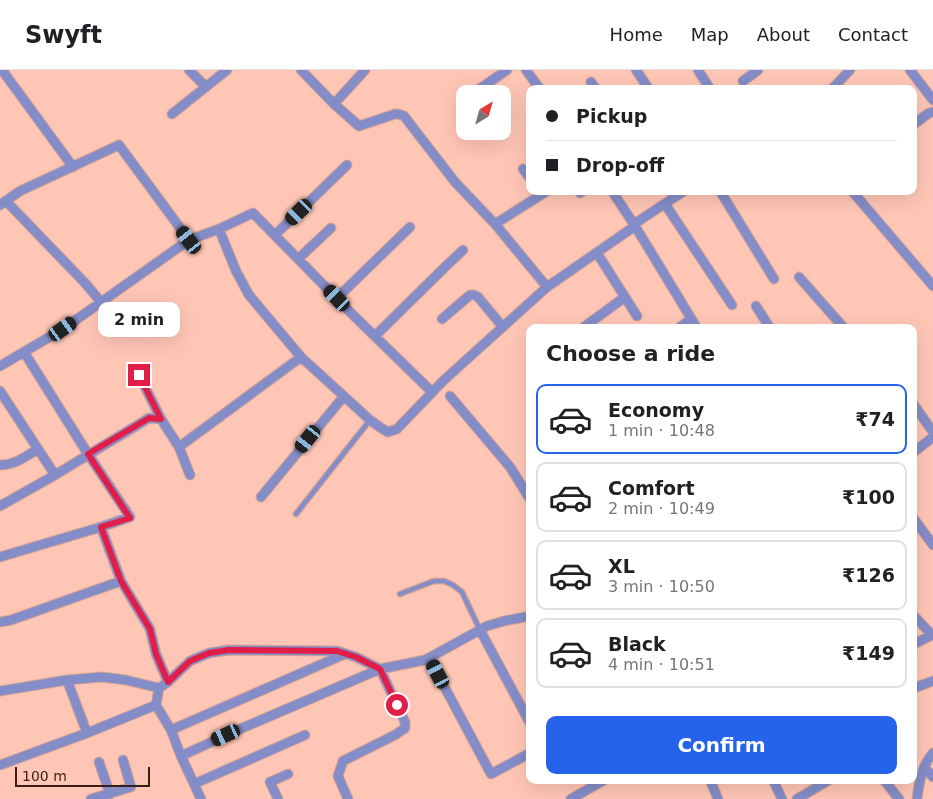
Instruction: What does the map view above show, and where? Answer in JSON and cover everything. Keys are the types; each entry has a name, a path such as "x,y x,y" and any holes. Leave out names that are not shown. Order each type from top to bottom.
{"street":[{"path":"2,70 73,167"},
{"path":"189,70 206,87"},
{"path":"172,114 227,70"},
{"path":"301,70 334,104 359,126 395,114 404,116 455,182 496,224 547,287"},
{"path":"334,104 366,70"},
{"path":"485,85 507,70"},
{"path":"526,70 537,85"},
{"path":"636,70 646,85"},
{"path":"743,81 758,70"},
{"path":"836,85 850,70"},
{"path":"910,70 933,100"},
{"path":"701,71 708,85"},
{"path":"917,122 933,112"},
{"path":"101,302 85,283 3,203 20,192 119,145 189,240"},
{"path":"275,235 347,165"},
{"path":"523,169 526,173"},
{"path":"496,224 540,195"},
{"path":"615,195 694,324"},
{"path":"219,229 236,271 250,295 301,357 370,420 388,432 397,429 432,392 502,326 547,287 678,195"},
{"path":"722,195 774,279"},
{"path":"855,195 933,286"},
{"path":"664,204 732,305"},
{"path":"0,366 63,329 189,240 254,213 432,392"},
{"path":"337,298 410,227"},
{"path":"298,258 331,228"},
{"path":"375,336 463,250"},
{"path":"597,253 637,316"},
{"path":"799,277 840,324"},
{"path":"442,319 470,295 474,294 502,326"},
{"path":"588,324 625,297"},
{"path":"756,306 767,324"},
{"path":"684,324 691,319"},
{"path":"0,557 130,518 24,352"},
{"path":"179,447 301,357"},
{"path":"139,375 161,419 179,447 190,476"},
{"path":"0,391 54,475"},
{"path":"261,497 344,396"},
{"path":"450,396 510,467 526,493"},
{"path":"917,409 933,432"},
{"path":"0,495 3,505 149,418 161,419"},
{"path":"917,450 933,437"},
{"path":"0,465 9,465 19,461 38,449"},
{"path":"917,523 933,545"},
{"path":"101,527 121,581 150,629 156,654 168,682"},
{"path":"0,622 121,581"},
{"path":"181,756 240,728 380,669 425,660 487,626 526,617"},
{"path":"917,619 932,635 917,642"},
{"path":"480,630 526,716"},
{"path":"201,799 171,730 156,704 159,688 190,661 209,653 229,650 337,651 356,657 380,669 405,722 405,728 343,761 338,776 348,799"},
{"path":"171,730 345,654"},
{"path":"429,658 491,774 526,755"},
{"path":"0,691 67,680 102,677 126,680 159,688"},
{"path":"67,680 87,733"},
{"path":"917,687 933,681"},
{"path":"0,766 156,704"},
{"path":"194,784 305,735"},
{"path":"917,799 922,772 933,753"},
{"path":"91,799 131,787 123,760"},
{"path":"98,762 110,794"},
{"path":"924,767 933,777"},
{"path":"278,799 270,782 288,774"},
{"path":"570,799 597,784"},
{"path":"712,784 718,799"},
{"path":"775,784 782,799"},
{"path":"796,799 821,784"},
{"path":"887,784 899,799"}],"lane":[{"path":"296,514 370,420"},
{"path":"400,594 434,581 444,581 453,585 462,592 480,630"}],"route":[{"path":"139,375 161,419 149,418 88,454 130,518 101,527 121,581 150,629 156,654 168,682 190,661 209,653 229,650 337,651 356,657 380,669 397,705"}]}
